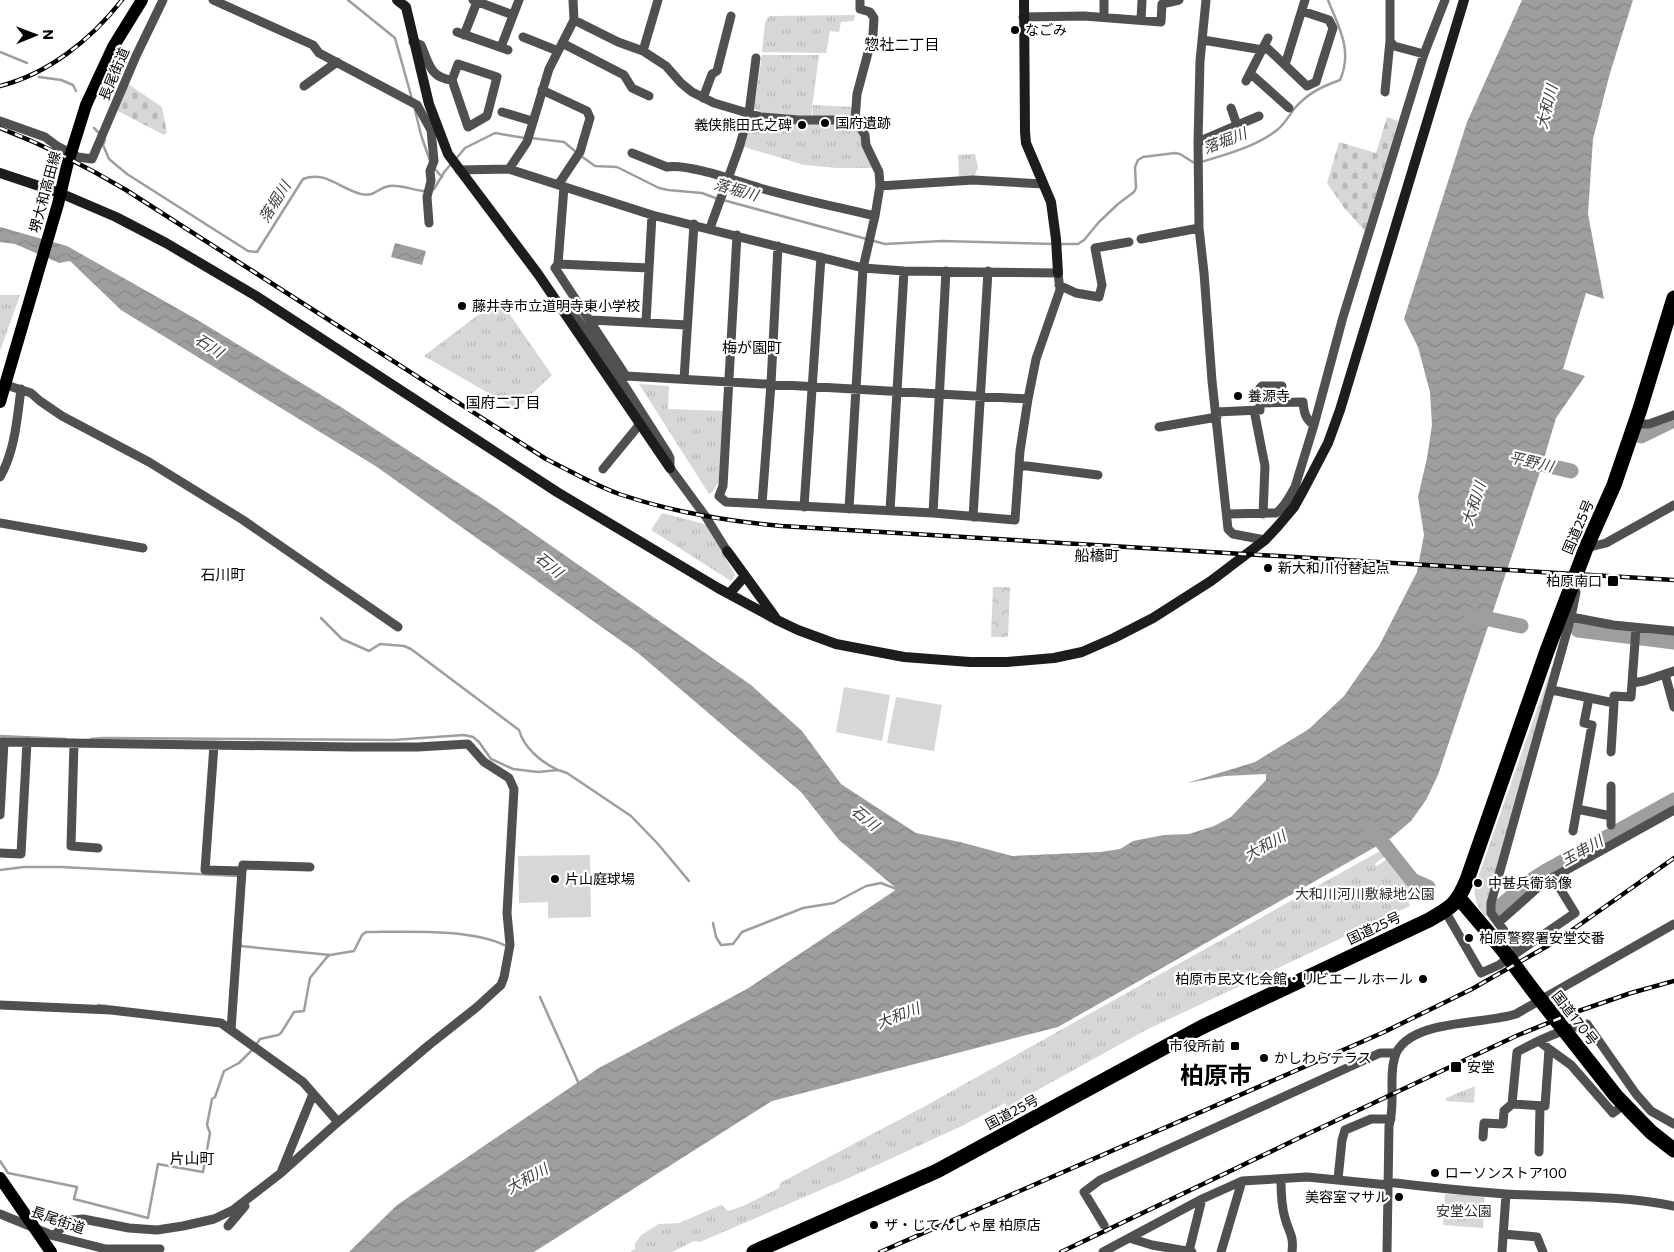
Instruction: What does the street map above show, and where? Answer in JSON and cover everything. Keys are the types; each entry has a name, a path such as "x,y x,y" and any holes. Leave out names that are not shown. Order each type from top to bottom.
{"highway":[{"name":"国道25号","path":"754,1252 936,1171 1202,1027 1445,911 1459,898 1547,651 1586,548 1614,485 1674,298"},
{"name":"国道170号","path":"1459,898 1503,950 1616,1096 1651,1132 1674,1150"}],"main road":[{"name":"堺大和高田線","path":"0,402 4,382 59,199 71,151 86,106 114,47 142,0"},
{"path":"0,1178 51,1252"}],"street":[{"name":"長尾街道","path":"0,121 45,137 78,157 92,159 162,0"},
{"path":"213,0 313,45 319,53 417,105 459,170 538,271 670,468 706,517 745,576 779,621"},
{"path":"397,0 407,3 413,42 434,129 434,161 430,171 432,181 428,197 429,223"},
{"path":"513,15 475,1 461,34 504,49 519,0"},
{"path":"509,169 527,138 548,70 574,20 573,0"},
{"path":"643,51 658,0"},
{"path":"849,509 863,268 880,186 880,172 866,145 865,135 855,120 857,94 873,34 874,18 870,12 860,9 860,0"},
{"path":"737,235 723,486 719,496 726,502 933,513 1015,520 1019,464 1028,399 1036,359 1060,290 1051,202 1026,142 1024,0"},
{"path":"1104,0 1104,17"},
{"path":"1141,20 1142,0"},
{"path":"1023,17 1104,17 1161,22 1162,4 1179,0"},
{"path":"1206,0 1200,61 1198,142 1199,228 1226,514 1228,529 1233,534 1264,540"},
{"path":"1285,65 1305,0"},
{"path":"1385,92 1390,41 1390,0"},
{"path":"1226,514 1276,513 1281,510 1295,486 1314,425 1343,317 1424,54 1444,0"},
{"path":"0,173 59,199 116,217 166,243 256,296 558,492 729,594 807,634 836,644 904,657 970,662 1007,662 1054,658 1082,652 1114,638 1153,618 1211,581 1264,540 1278,526 1297,501 1328,443 1340,410 1464,0"},
{"path":"1202,40 1265,45 1307,86 1316,82 1333,28 1329,20 1302,11"},
{"path":"703,98 712,74 717,71 731,16"},
{"path":"574,20 618,42 643,51 666,66 681,83 714,104 761,117 799,120 855,120"},
{"path":"523,37 560,47 624,75 632,88 649,96"},
{"path":"1390,41 1394,46 1424,54"},
{"path":"413,42 421,44 436,76 441,79 452,80"},
{"path":"1265,45 1248,78 1289,108"},
{"path":"710,228 749,113 756,58"},
{"path":"304,86 337,62"},
{"path":"458,64 497,77 487,116 468,127 452,80 458,64"},
{"path":"542,90 586,111 590,118 580,152 561,186 558,264 555,268 591,320 668,454 670,468"},
{"path":"1231,108 1237,125"},
{"path":"502,112 532,120"},
{"path":"1198,142 1258,116"},
{"path":"632,153 667,167 673,166 728,178 875,216"},
{"path":"459,170 509,169 652,215 710,228 863,268 904,271 1058,273"},
{"path":"880,186 973,180 1043,184"},
{"path":"646,322 652,215"},
{"path":"684,379 694,224"},
{"path":"1141,239 1199,228"},
{"path":"1059,285 1076,293 1099,297 1102,286 1095,248 1129,242"},
{"path":"762,504 771,384 778,246"},
{"path":"804,507 821,257"},
{"path":"558,264 649,268"},
{"path":"890,511 904,271"},
{"path":"933,513 946,271"},
{"path":"973,517 988,271"},
{"path":"560,306 570,309 624,378"},
{"path":"591,320 687,325"},
{"path":"624,378 728,381 812,388 1028,399"},
{"path":"4,382 31,393 62,416 148,462 243,520 398,627"},
{"path":"1159,427 1216,415 1260,410 1260,388 1262,386 1282,386"},
{"path":"0,477 10,455 21,389"},
{"path":"1260,403 1303,402 1305,416 1314,425"},
{"path":"1254,410 1265,466 1263,514"},
{"path":"1635,424 1648,424 1674,415"},
{"path":"603,469 640,424"},
{"path":"1019,464 1098,475"},
{"path":"1295,486 1297,501"},
{"path":"1586,548 1606,543 1674,505"},
{"path":"0,522 142,548"},
{"path":"729,594 745,576"},
{"path":"1519,951 1491,913 1491,903 1571,617 1576,592 1572,585"},
{"path":"1571,617 1636,628 1674,632"},
{"path":"1611,752 1614,696 1631,697 1636,628"},
{"path":"1632,682 1644,681 1669,673 1674,706"},
{"path":"1552,690 1614,703"},
{"path":"1573,831 1592,725 1584,723 1589,698"},
{"path":"0,814 2,742 418,747 468,744 484,762 510,778 514,789 507,913 510,945 501,985 338,1122 281,1173 233,1210 214,1219 183,1226 143,1230 82,1219 72,1220 64,1225 54,1236"},
{"path":"0,853 21,854 27,742"},
{"path":"74,743 71,846 98,848"},
{"path":"214,745 205,870 242,871"},
{"path":"1577,809 1611,820 1611,786"},
{"path":"1498,923 1543,883 1674,810"},
{"path":"231,1030 243,865 310,867"},
{"path":"1445,911 1481,973 1499,965 1575,913 1553,877"},
{"path":"1387,1252 1389,1126 1391,1119 1393,1066 1399,1047 1406,1040 1434,1028 1449,1024 1505,1017 1545,1005 1674,924"},
{"path":"0,1005 111,1010 221,1023 303,1082 338,1122"},
{"path":"1483,1137 1484,1123 1503,1124 1504,1111 1512,1104 1517,1052 1572,1027 1587,1024 1633,1096 1651,1111 1674,1124"},
{"path":"1539,1041 1571,1065 1613,1113 1617,1110"},
{"path":"1512,1104 1546,1106 1549,1049"},
{"path":"1104,1225 1084,1192 1100,1180 1380,1053 1396,1053"},
{"path":"281,1173 313,1094"},
{"path":"1539,1152 1540,1106"},
{"path":"1338,1179 1342,1140 1345,1130 1371,1119 1391,1119"},
{"path":"1111,1247 1202,1199 1242,1181 1307,1177 1506,1194 1577,1196 1652,1202 1674,1206"},
{"path":"1281,1179 1283,1210 1293,1239 1292,1252"},
{"path":"1221,1252 1242,1181"},
{"path":"228,1226 255,1194"},
{"path":"1502,1252 1506,1194"},
{"path":"1129,1238 1152,1245 1190,1252 1202,1199"},
{"name":"長尾街道","path":"0,1214 54,1236 106,1251 160,1249"},
{"path":"1503,1234 1537,1237 1542,1252"}],"green space":[{"path":"855,15 854,21 841,22 839,32 830,31 826,53 762,52 765,23 769,16"},
{"path":"762,55 819,55 811,116 764,114 754,109"},
{"path":"128,84 162,107 167,133 164,135 116,110"},
{"path":"813,105 853,107 852,118 812,118"},
{"path":"750,116 852,123 860,131 875,168 838,168 804,165 741,146"},
{"path":"1387,117 1398,121 1365,231 1345,209 1327,183 1339,142 1376,153"},
{"path":"975,154 978,167 974,178 959,178 958,155"},
{"path":"0,295 20,295 0,351"},
{"path":"499,299 552,375 516,409 424,356"},
{"path":"639,384 669,386 668,409 723,411 719,482 709,494"},
{"path":"662,513 708,525 735,575 731,581 651,530"},
{"path":"993,587 1010,587 1008,637 991,637"},
{"path":"1569,618 1499,859 1485,917 1477,902 1475,886"},
{"path":"844,687 890,695 882,741 836,732"},
{"path":"896,697 942,705 934,751 887,743"},
{"name":"大和川河川敷緑地公園","path":"1378,852 1385,856 1375,864 1377,866 1387,859 1409,887 1420,894 1408,900 1410,906 1146,1030 1007,1107 1005,1103 964,1125 853,1176 700,1242 694,1241 672,1252 630,1252 635,1249 635,1244 641,1235 659,1224 679,1223 721,1205 728,1211 743,1206 779,1188 780,1183 927,1105"},
{"name":"片山庭球場","path":"590,855 591,917 548,918 548,902 519,903 518,856"},
{"path":"1475,1086 1474,1103 1446,1101 1446,1098"},
{"name":"安堂公園","path":"1445,1194 1485,1196 1483,1228 1443,1225"}],"water":[{"path":"1522,0 1633,0 1610,73 1593,139 1588,214 1604,299 1586,293 1563,369 1585,376 1556,418 1540,472 1438,775 1426,800 1411,821 1391,838 1058,1027 772,1101 534,1252 349,1252 397,1205 599,1068 747,989 897,889 839,840 801,792 638,653 377,467 121,310 70,261 59,263 15,244 0,242 0,227 67,246 196,319 341,407 494,506 751,685 802,731 841,784 916,833 1012,856 1100,852 1120,849 1133,841 1164,835 1189,834 1214,826 1231,817 1266,780 1266,774 1225,776 1187,783 1255,762 1309,729 1344,696 1379,646 1417,572 1424,535 1418,497 1432,425 1430,392 1418,347 1404,319 1467,122"},
{"path":"395,243 426,251 422,265 391,257"}],"waterway":[{"path":"348,0 395,38 412,99"},
{"name":"落堀川","path":"1201,162 1240,149 1269,136 1282,126 1304,99 1321,88 1340,80 1344,69 1345,49 1340,30 1328,0"},
{"name":"落堀川","path":"0,52 27,63"},
{"name":"落堀川","path":"39,77 61,80 73,85 76,91"},
{"path":"414,106 430,161"},
{"name":"落堀川","path":"94,128 100,134"},
{"name":"落堀川","path":"455,160 465,148 495,133 525,138"},
{"name":"落堀川","path":"104,138 103,145 109,159 127,174 248,251 257,252 303,179 311,177 325,178 353,192 366,195 385,187 393,186 426,191 434,189 451,164"},
{"name":"落堀川","path":"531,138 564,142 576,152"},
{"name":"落堀川","path":"1060,244 1078,244 1084,240 1099,222 1134,192 1136,188 1135,167 1138,160 1143,157 1175,153 1196,164"},
{"name":"落堀川","path":"581,156 595,166 617,167 659,188 702,193 718,199"},
{"path":"434,168 442,177"},
{"name":"落堀川","path":"723,200 885,244 942,241 1055,244"},
{"name":"平野川","path":"1641,436 1674,420"},
{"name":"平野川","path":"1524,460 1571,471"},
{"path":"1471,615 1521,626"},
{"path":"321,618 342,639 369,651 380,644 404,646 411,649 519,730 521,737 534,754 558,770"},
{"path":"1578,630 1674,642"},
{"path":"91,739 393,740 464,735 473,737 491,759 513,769 538,772 558,770 567,773 631,816 658,844 689,881"},
{"path":"0,736 66,739"},
{"name":"玉串川","path":"1496,910 1530,881 1546,871 1674,800"},
{"name":"玉串川","path":"1370,827 1412,880 1428,887"},
{"path":"0,870 24,867 61,867 237,876"},
{"path":"713,923 716,937 721,945 733,944 742,932 803,908 834,903 866,886 881,883 899,890"},
{"path":"241,944 240,946 330,955 354,951 362,935 366,932 438,932 476,936 506,946"},
{"path":"256,1045 260,1039 281,1033 294,1012 304,1011 310,978 330,955"},
{"path":"540,997 579,1084"},
{"path":"98,1005 107,1006"},
{"path":"0,1161 8,1173 77,1187 74,1199 148,1218 158,1164 203,1172 210,1133 207,1125 212,1099 215,1097 224,1071 239,1063 251,1051"}],"tunnel":[{"path":"1104,1225 1112,1236"}],"railway":[{"path":"0,86 35,73 68,53 97,28 122,0"},
{"path":"0,128 64,156 126,190 546,459 619,494 659,506 719,518 781,526 1674,580"},
{"path":"880,1252 1382,1033 1472,989 1558,940 1674,858"},
{"path":"1061,1252 1516,1036 1570,1014 1631,993 1674,981"}],"place":[{"name":"なごみ","path":"1015,30"},
{"name":"国府遺跡","path":"825,123"},
{"name":"義侠熊田氏之碑","path":"802,125"},
{"name":"藤井寺市立道明寺東小学校","path":"462,306"},
{"name":"養源寺","path":"1238,396"},
{"name":"新大和川付替起点","path":"1268,568"},
{"name":"柏原南口","path":"1613,581"},
{"name":"片山庭球場","path":"555,879"},
{"name":"中甚兵衛翁像","path":"1478,883"},
{"name":"柏原警察署安堂交番","path":"1469,938"},
{"name":"柏原市民文化会館・リビエールホール","path":"1423,979"},
{"name":"市役所前","path":"1235,1046"},
{"name":"かしわらテラス","path":"1264,1058"},
{"name":"安堂","path":"1456,1067"},
{"name":"ローソンストア100","path":"1435,1173"},
{"name":"美容室マサル","path":"1399,1197"},
{"name":"ザ・じてんしゃ屋 柏原店","path":"874,1225"}],"district":[{"name":"惣社二丁目","path":"902,45"},
{"name":"梅が園町","path":"752,348"},
{"name":"国府二丁目","path":"503,403"},
{"name":"船橋町","path":"1097,556"},
{"name":"石川町","path":"223,575"},
{"name":"柏原市","path":"1216,1076"},
{"name":"片山町","path":"192,1159"}],"water label":[{"name":"大和川","path":"1547,107"},
{"name":"石川","path":"209,346"},
{"name":"大和川","path":"1474,504"},
{"name":"石川","path":"549,565"},
{"name":"石川","path":"865,818"},
{"name":"大和川","path":"1265,846"},
{"name":"大和川","path":"898,1016"},
{"name":"大和川","path":"527,1179"}]}
